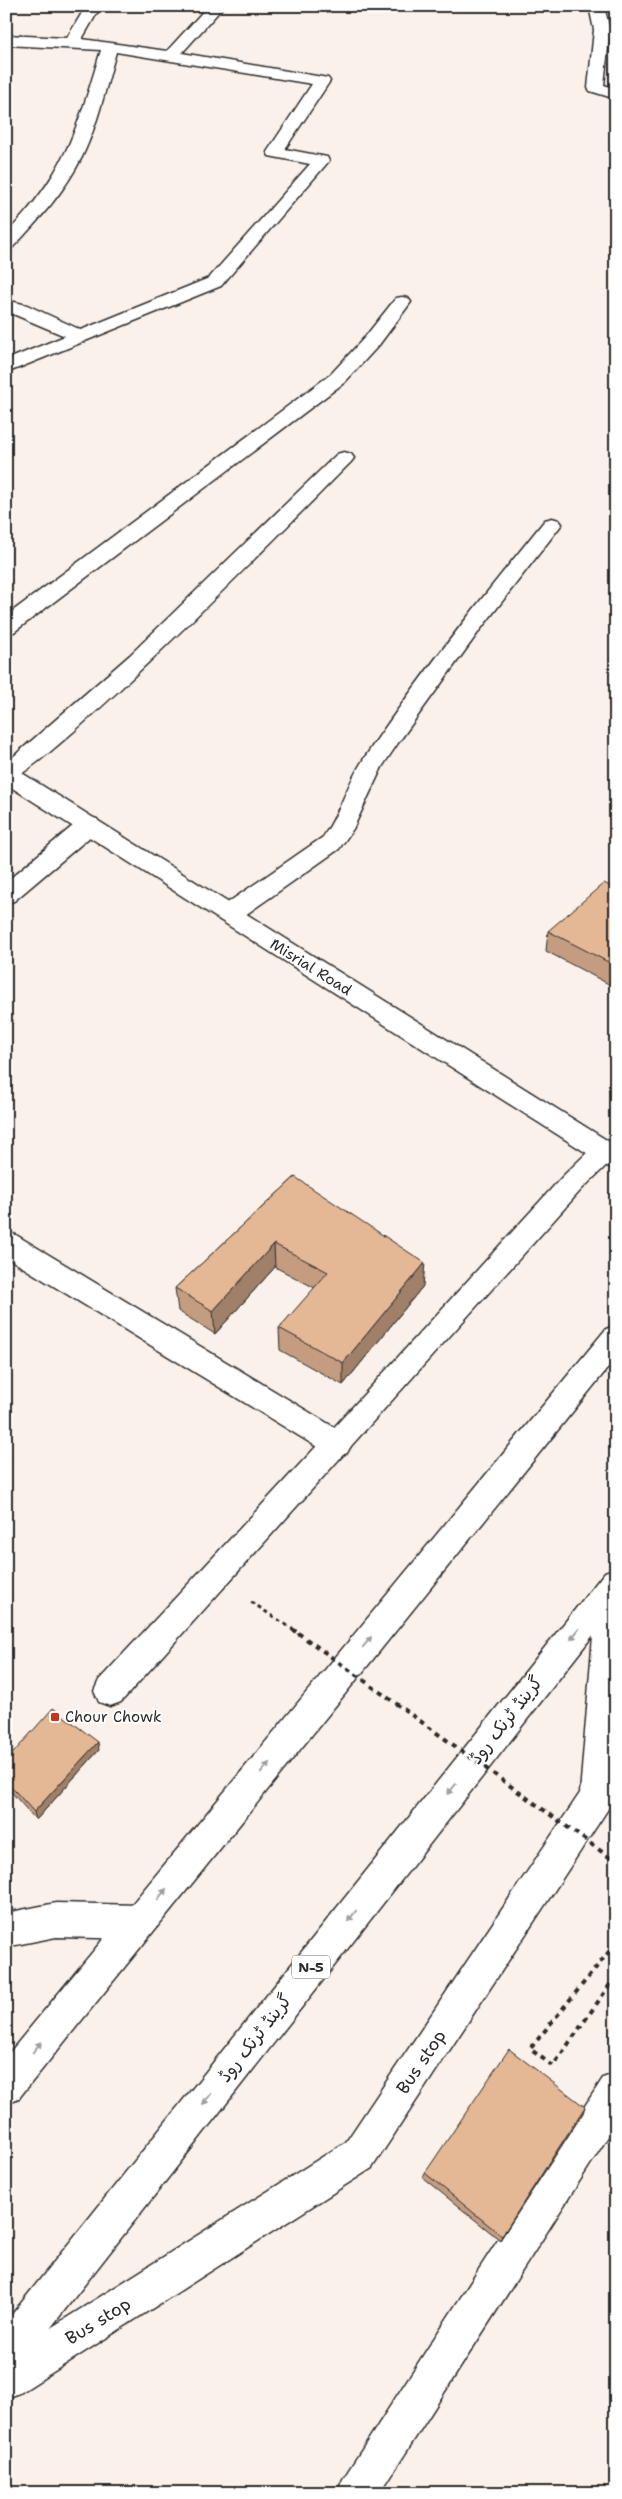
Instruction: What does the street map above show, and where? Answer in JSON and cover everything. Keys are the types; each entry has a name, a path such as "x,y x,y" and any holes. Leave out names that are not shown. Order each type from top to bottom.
{"main road":[{"path":"72,43 94,6"},
{"path":"172,55 217,6"},
{"path":"596,6 602,30 596,88 616,94"},
{"path":"6,40 110,46 322,81 275,152 321,161 215,282 82,338 6,367"},
{"path":"6,244 53,189 74,156 91,112 110,46"},
{"path":"6,627 162,508 338,378 372,341 402,302"},
{"path":"6,305 21,309 82,338"},
{"path":"7,773 63,728 174,626 344,458"},
{"path":"229,914 331,843 341,829 371,766 390,738 472,625 552,524"},
{"name":"Misrial Road","path":"7,773 229,914 610,1150"},
{"path":"6,895 89,825"},
{"path":"110,1691 338,1444 572,1182 610,1150"},
{"path":"6,1243 338,1444"},
{"path":"6,2085 616,1337"},
{"name":"گرینڈ ٹرنک روڈ","path":"6,2353 614,1584"},
{"name":"Bus stop","path":"6,2379 359,2155 596,1798 614,1584"},
{"path":"6,1930 56,1920 139,1922"},
{"path":"357,2493 616,2091"}],"path":[{"path":"298,1633 616,1862"},
{"path":"616,1943 530,2048 553,2066 616,1976"}],"building":[{"path":"604,883 616,889 616,966 548,931"},
{"path":"295,1177 425,1263 343,1363 279,1328 328,1272 274,1244 213,1311 175,1288"},
{"path":"53,1708 98,1742 34,1812 6,1781 6,1761"},
{"path":"509,2049 585,2107 502,2236 425,2173"}],"place":[{"name":"Chour Chowk","path":"55,1717"}]}
